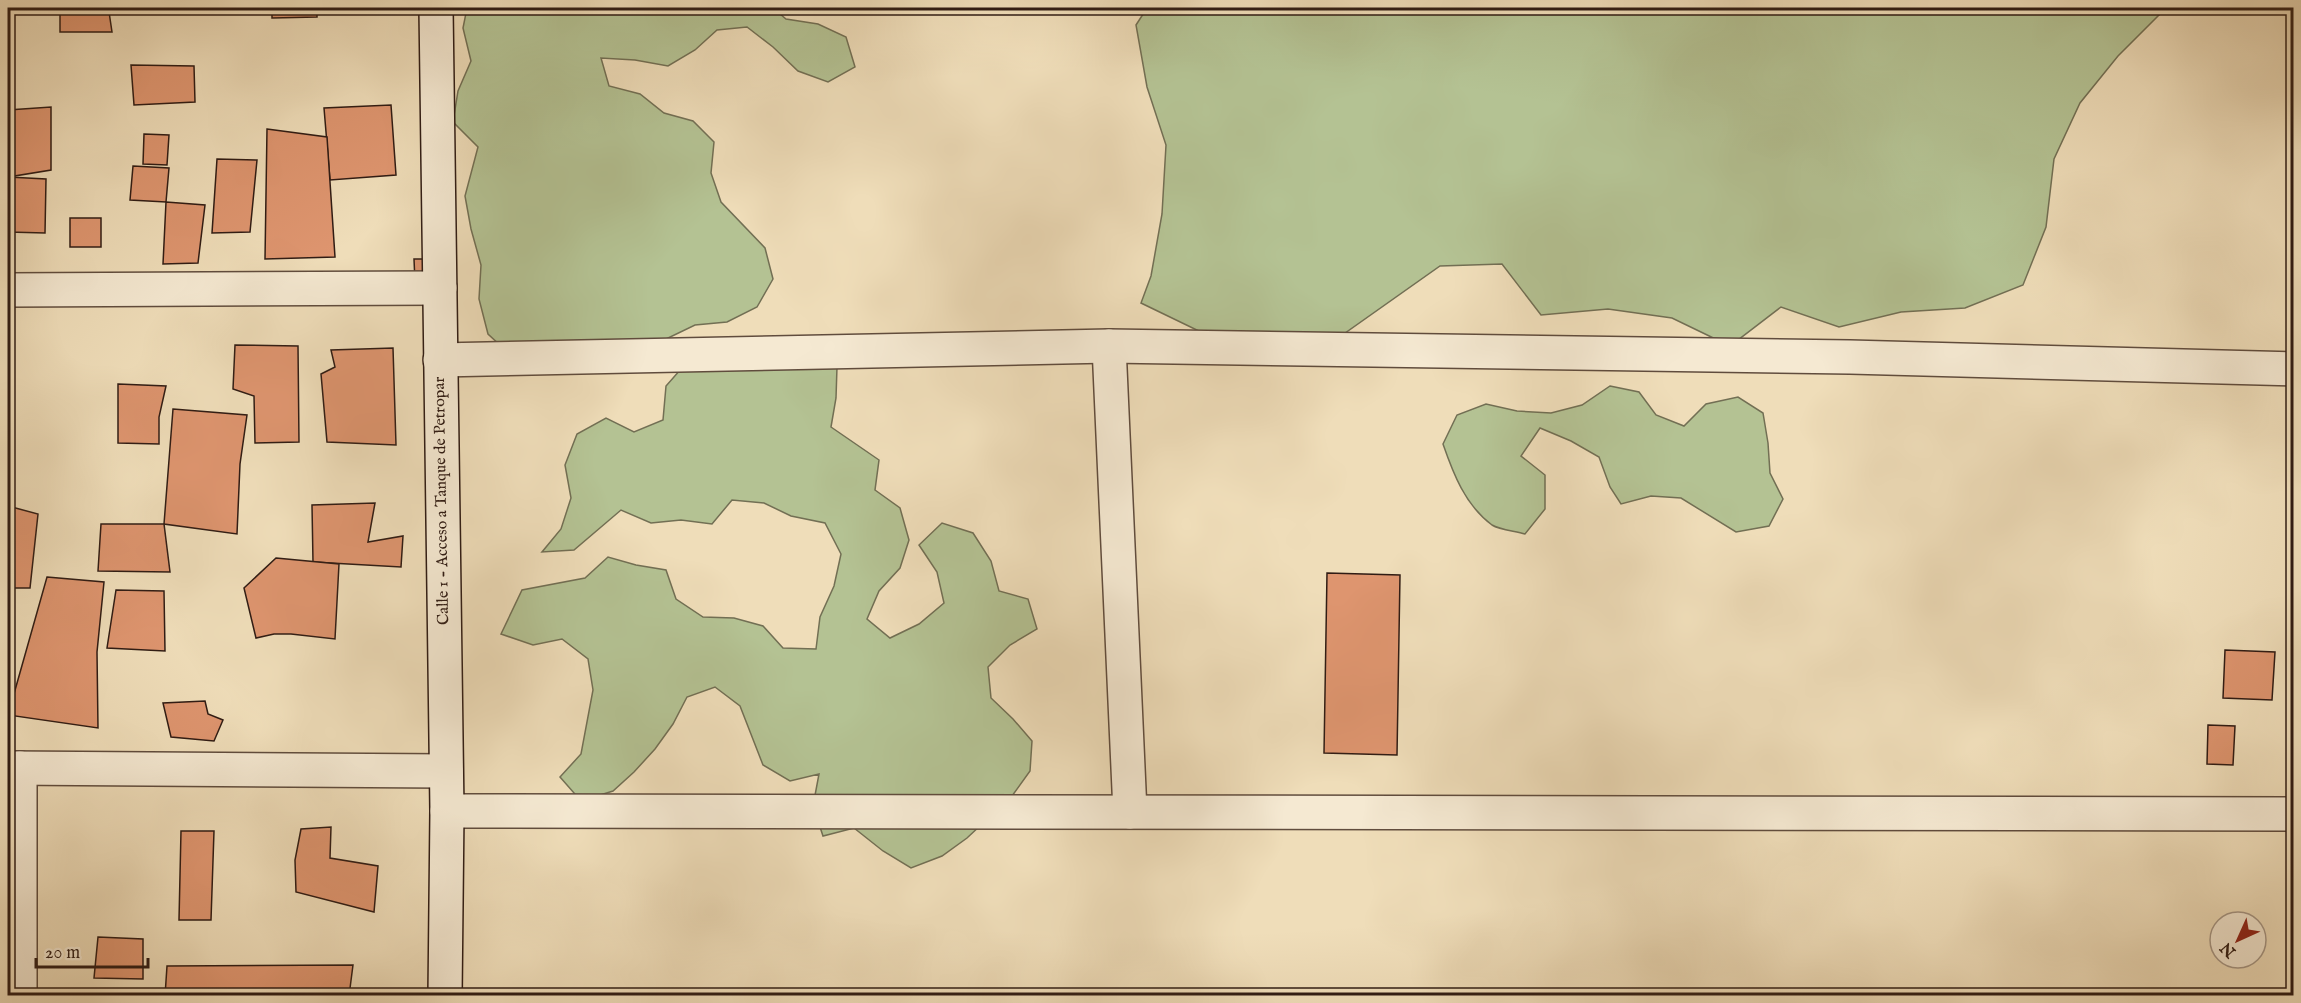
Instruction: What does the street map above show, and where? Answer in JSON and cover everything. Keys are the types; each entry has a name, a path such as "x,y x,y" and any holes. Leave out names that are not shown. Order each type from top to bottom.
{"street":[{"name":"Calle 1 - Acceso a Tanque de Petropar","path":"436,8 447,811 445,996"},
{"path":"8,290 440,288"},
{"path":"440,360 1109,346 1850,357 2294,369"},
{"path":"1109,346 1130,812"},
{"path":"20,996 14,768 446,771"},
{"path":"447,811 2294,814"}],"green space":[{"path":"467,8 773,8 786,19 818,24 846,37 855,67 828,82 798,71 773,47 747,27 717,30 695,50 668,66 635,60 601,58 609,86 640,94 664,113 693,121 714,142 711,173 721,202 765,248 773,279 757,307 727,322 695,325 664,340 513,357 488,334 479,299 481,265 465,196 478,147 453,122 458,91 471,61 463,28"},
{"path":"1147,8 2166,8 2118,56 2080,103 2054,159 2046,227 2023,285 1965,308 1901,312 1839,327 1781,307 1730,346 1672,318 1608,309 1541,315 1502,264 1440,266 1338,338 1205,334 1141,303 1151,276 1162,214 1166,145 1147,87 1136,25"},
{"path":"688,361 837,367 836,398 831,427 879,460 875,490 900,508 909,540 900,568 879,591 867,619 890,638 919,624 944,603 937,572 919,545 942,523 973,533 991,561 999,591 1028,599 1037,629 1010,645 988,667 991,698 1032,741 1030,771 1012,796 967,838 942,856 911,868 883,851 854,828 823,836 813,806 819,774 790,781 763,765 740,706 715,687 687,697 673,724 655,749 613,791 581,801 560,777 581,754 593,690 588,659 562,639 533,645 501,634 522,590 585,578 608,557 666,570 676,599 703,617 734,618 763,626 783,648 816,649 820,617 834,586 841,554 825,523 791,516 764,503 732,500 712,524 681,520 651,523 621,510 574,550 542,552 561,529 571,498 565,465 577,434 606,418 634,432 663,420 666,386"},
{"path":"1610,386 1639,392 1656,415 1684,426 1706,404 1738,397 1763,413 1770,473 1783,499 1769,526 1736,532 1681,498 1651,496 1621,504 1610,487 1599,457 1571,441 1540,428 1521,456 1545,475 1545,509 1525,534 1495,527 1474,508 1461,488 1443,444 1457,415 1486,404 1517,411 1551,413 1582,405"}],"building":[{"path":"60,8 89,8 109,12 112,32 60,32"},
{"path":"272,8 317,8 317,17 272,18"},
{"path":"131,65 194,66 195,102 134,105"},
{"path":"391,105 396,175 330,180 324,108"},
{"path":"51,107 51,170 8,177 8,110"},
{"path":"267,129 327,137 335,257 265,259"},
{"path":"144,134 169,135 167,165 143,164"},
{"path":"217,159 257,160 250,232 212,233"},
{"path":"133,166 169,168 166,202 130,200"},
{"path":"8,177 46,179 45,233 8,232"},
{"path":"166,202 205,205 198,263 163,264"},
{"path":"70,218 101,218 101,247 70,247"},
{"path":"414,259 427,259 428,281 415,282"},
{"path":"235,345 298,346 299,442 255,443 254,396 233,389"},
{"path":"393,348 396,445 327,442 321,374 335,367 331,350"},
{"path":"118,384 166,386 159,417 159,444 118,443"},
{"path":"173,409 247,415 240,464 237,534 164,524"},
{"path":"375,503 368,542 403,536 401,567 313,562 312,505"},
{"path":"8,506 38,514 30,588 8,588"},
{"path":"101,524 164,524 170,572 98,571"},
{"path":"276,558 339,564 335,639 291,634 274,634 256,638 244,588"},
{"path":"1327,573 1400,575 1397,755 1324,753"},
{"path":"47,577 104,582 97,652 98,728 8,715"},
{"path":"116,590 164,591 165,651 107,648"},
{"path":"2225,650 2275,652 2272,700 2223,698"},
{"path":"205,701 208,714 223,720 214,741 171,737 163,703"},
{"path":"2208,725 2235,726 2233,765 2207,764"},
{"path":"331,827 330,858 378,866 374,912 296,892 295,860 301,829"},
{"path":"181,831 214,831 211,920 179,920"},
{"path":"98,937 143,939 143,979 94,978"},
{"path":"353,965 349,996 165,996 167,966"}]}
